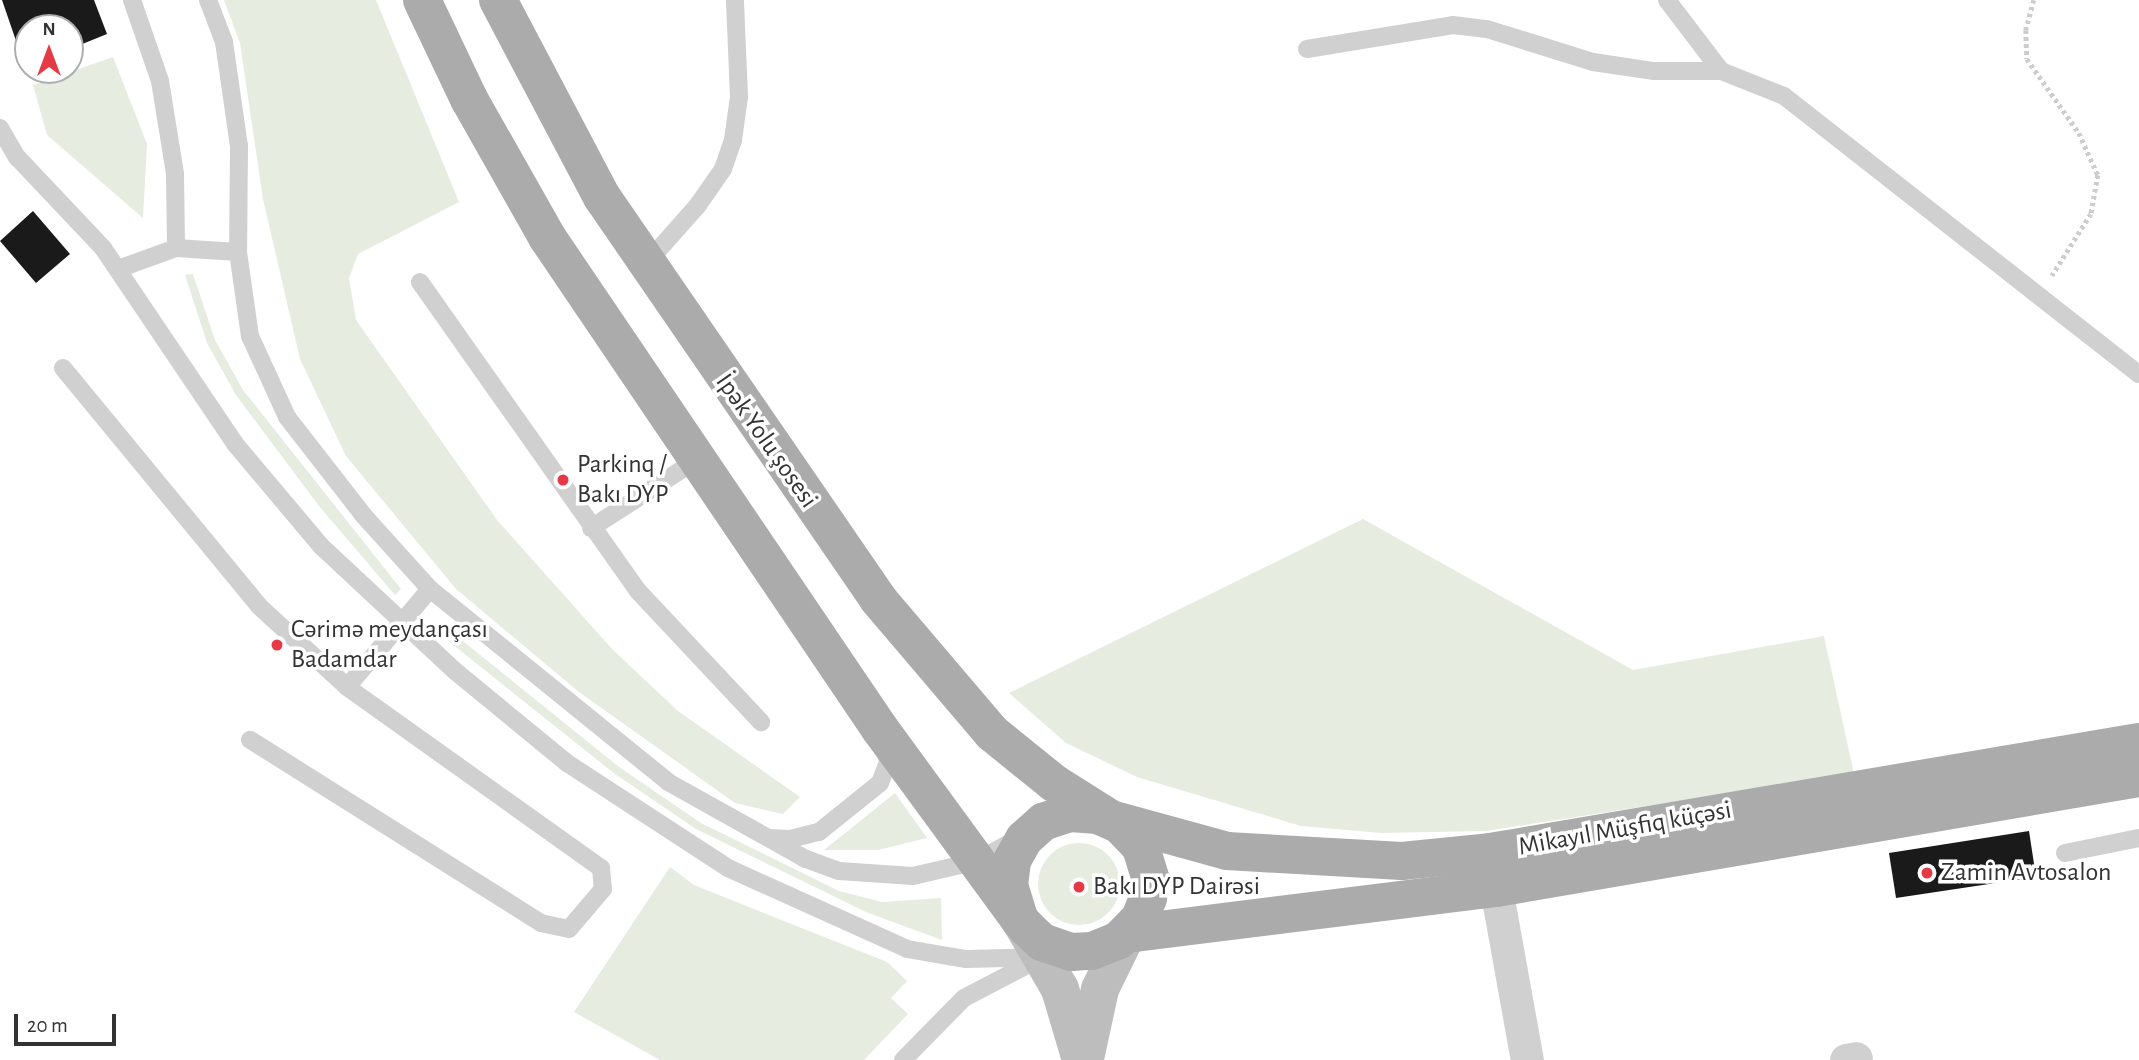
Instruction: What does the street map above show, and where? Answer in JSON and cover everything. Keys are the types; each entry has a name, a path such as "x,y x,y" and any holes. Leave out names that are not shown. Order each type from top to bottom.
{"main road":[{"path":"422,0 528,206 880,729 1020,920 1052,946 1092,951 1127,934 1145,908 1150,877 1135,839 1111,819 1070,813 1032,830 1010,873 1020,920"},
{"name":"İpək Yolu şosesi","path":"498,0 566,136 645,265 816,513 948,685 1026,762 1111,819"},
{"name":"Mikayıl Müşfiq küçəsi","path":"1111,819 1186,844 1251,855 1402,861 1490,852 2139,741"},
{"name":"Mikayıl Müşfiq küçəsi","path":"1127,934 1496,888 2139,778"}],"street":[{"path":"1496,888 1527,1060"},
{"path":"1020,920 1044,957 1072,1018 1083,1060"},
{"path":"1083,1060 1100,989 1127,934"}],"lane":[{"path":"132,0 160,81 175,174 176,248"},
{"path":"208,0 224,42 239,146 238,252 250,336 287,416 364,516 430,589 668,782 750,832 839,871 913,876 977,861 1032,830"},
{"path":"645,265 698,205 723,169 733,140 739,97 735,0"},
{"path":"1667,0 1721,71"},
{"path":"1307,49 1453,25 1488,29 1593,62 1654,71 1721,71 1784,96 2139,374"},
{"path":"0,128 17,158 118,269 236,445 321,546 399,621 568,763 728,868 907,949 966,959 1044,957 1092,951"},
{"path":"118,269 176,248 238,252"},
{"path":"420,282 638,591 761,722"},
{"path":"63,368 259,607 347,687 601,868 603,889 569,929 541,923 250,740"},
{"path":"591,528 698,459"},
{"path":"347,687 399,621 430,589"},
{"path":"750,832 790,839 819,832 885,775 880,729"},
{"path":"2065,853 2139,838"},
{"path":"903,1060 964,998 1044,957"}],"path":[{"path":"2034,0 2026,30 2027,59 2079,133 2098,175 2091,214 2040,295"}],"shaded area":[{"path":"224,0 376,0 459,202 358,254 349,278 356,320 497,520 612,649 678,711 800,797 783,814 735,803 579,692 456,589 346,456 300,359 263,199 240,43"},
{"path":"113,57 147,144 143,218 47,135 33,85 84,84 84,67"},
{"path":"193,274 215,340 243,390 401,589 395,595 319,506 236,395 207,343 185,275"},
{"path":"1363,519 1633,670 1824,636 1854,774 1486,831 1381,833 1301,826 1137,777 1066,743 1009,693"},
{"path":"443,625 619,767 701,823 839,891 882,902 941,898 942,940 866,912 696,829 615,774 437,632"},
{"path":"895,793 927,838 878,850 824,850"},
{"name":"Bakı DYP Dairəsi","path":"1071,843 1087,843 1102,850 1113,861 1120,876 1117,900 1108,913 1087,925 1071,925 1056,918 1045,907 1038,892 1038,876 1045,861 1056,850"},
{"path":"670,867 694,885 887,962 907,981 891,998 908,1014 864,1060 660,1060 574,1012"}],"building":[{"path":"2,0 94,0 107,34 84,43 84,14 14,14 14,35"},
{"path":"33,211 70,254 36,283 0,241"},
{"path":"2029,831 2036,877 1896,898 1889,853"}],"place":[{"name":"Parkinq / Bakı DYP","path":"563,480"},
{"name":"Cərimə meydançası Badamdar","path":"277,645"},
{"name":"Zamin Avtosalon","path":"1927,873"},
{"name":"Bakı DYP Dairəsi","path":"1079,887"}]}
